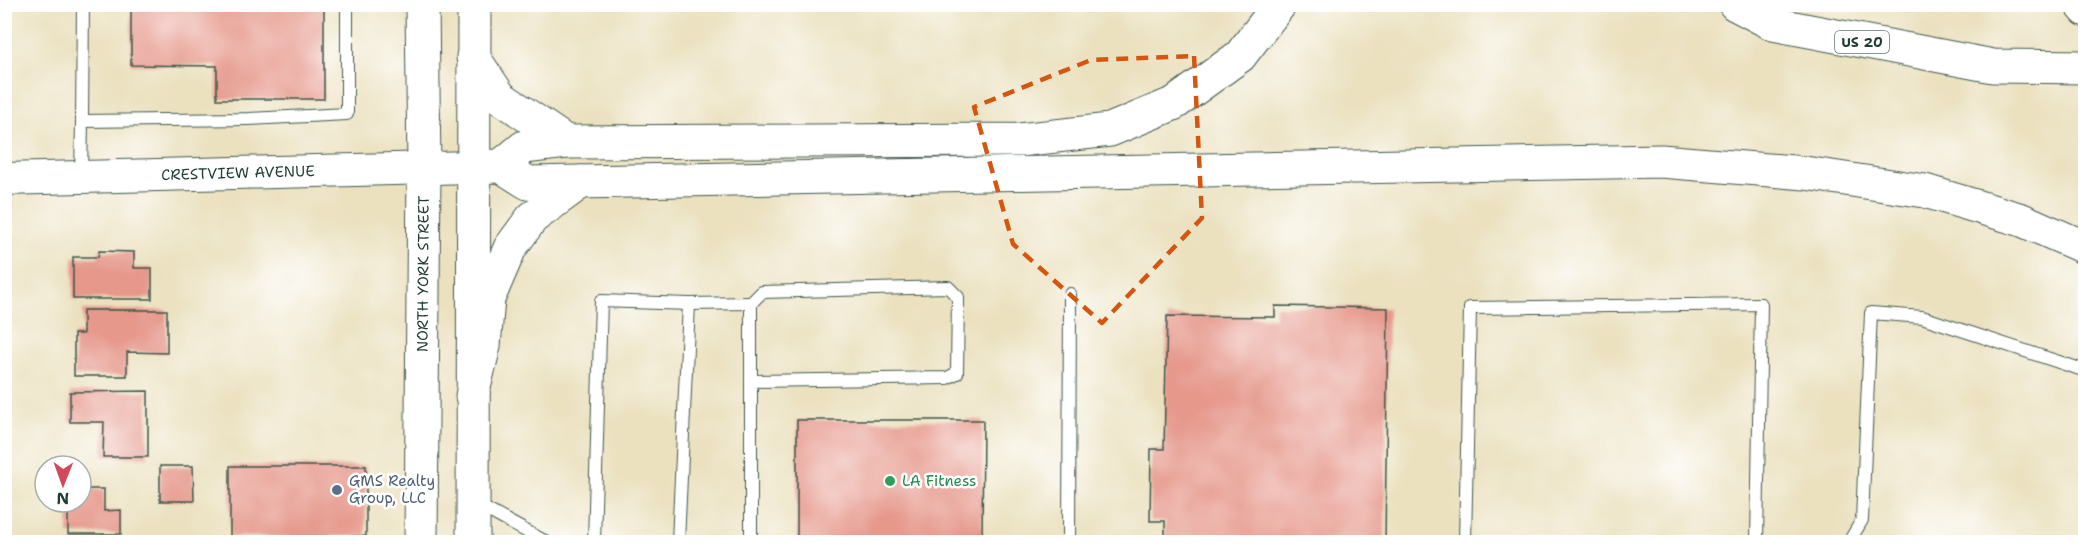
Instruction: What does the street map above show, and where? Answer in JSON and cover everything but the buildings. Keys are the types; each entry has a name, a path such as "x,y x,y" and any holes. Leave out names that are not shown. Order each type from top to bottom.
{"main road":[{"name":"NORTH YORK STREET","path":"421,543 424,167 422,4"},
{"path":"473,543 472,396 486,167 473,57 474,4"},
{"path":"486,167 524,147 566,142 1019,140 1110,130 1175,103 1240,56 1280,4"},
{"name":"US 20","path":"1735,4 1773,24 1993,66 2085,67"},
{"path":"2081,4 2085,10"},
{"path":"473,57 500,97 566,142"},
{"path":"486,167 528,183 1661,161 1805,172 1925,191 2022,220 2085,248"},
{"path":"472,396 484,346 488,299 510,248 532,218 581,182"}],"street":[{"name":"CRESTVIEW AVENUE","path":"4,179 486,167"}],"lane":[{"path":"81,177 83,4"},
{"path":"82,121 249,119 347,114 347,4"},
{"path":"594,543 601,301 689,304 751,303 762,292 948,287 958,297 957,373 947,378 751,381"},
{"path":"1069,543 1070,294"},
{"path":"751,303 751,543"},
{"path":"1465,543 1470,308 1761,303 1757,543"},
{"path":"678,543 689,304"},
{"path":"1849,543 1862,520 1870,313 1922,317 2085,371"},
{"path":"472,502 546,543"}],"highlighted area":[{"path":"1194,56 1202,218 1102,323 1013,244 974,107 1091,60"}],"place":[{"name":"LA Fitness","path":"890,481"},
{"name":"GMS Realty Group, LLC","path":"337,490"}]}
